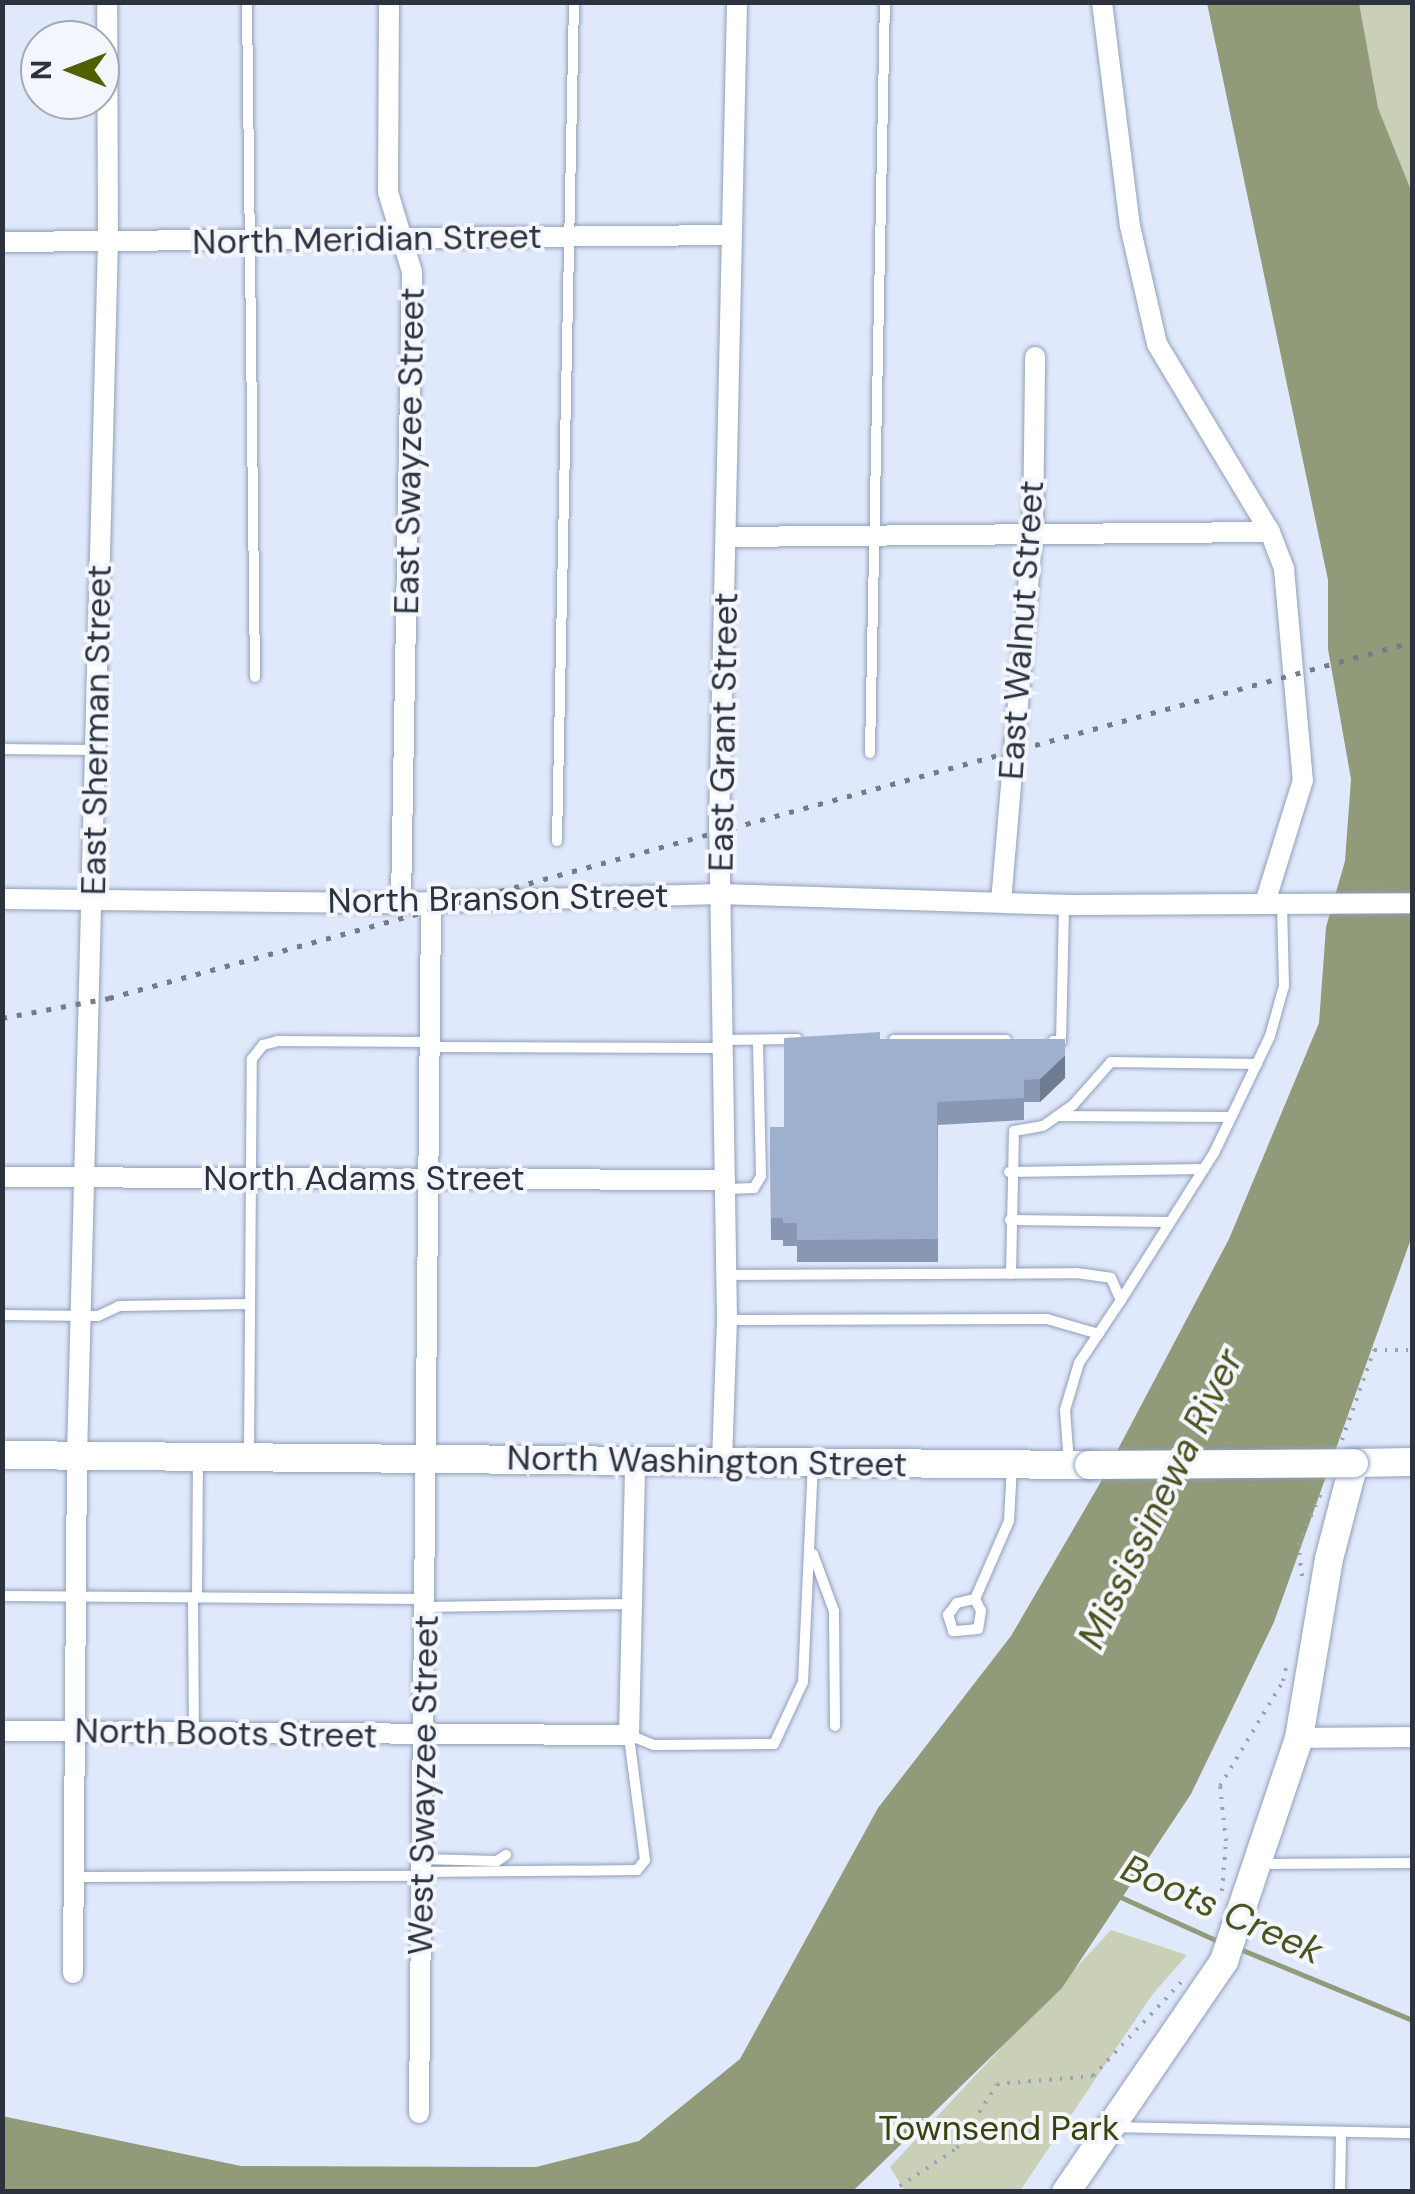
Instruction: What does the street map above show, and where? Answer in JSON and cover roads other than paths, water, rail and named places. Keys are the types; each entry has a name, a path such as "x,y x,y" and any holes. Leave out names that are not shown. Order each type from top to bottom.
{"street":[{"name":"East Sherman Street","path":"73,1973 76,1457 108,243 107,2"},
{"name":"East Swayzee Street","path":"389,2 388,192 412,272 401,903"},
{"name":"East Grant Street","path":"722,1461 727,1320 720,894 737,2"},
{"path":"1102,2 1130,226 1156,344 1270,532 1284,569 1303,780 1281,904"},
{"name":"North Meridian Street","path":"2,242 731,236"},
{"name":"East Walnut Street","path":"1001,902 1033,531 1035,357"},
{"path":"726,537 1033,531 1270,532"},
{"name":"North Branson Street","path":"2,899 401,903 720,894 1064,905 1412,903"},
{"path":"427,1457 431,902"},
{"name":"North Adams Street","path":"2,1177 428,1178 725,1184"},
{"name":"North Washington Street","path":"2,1455 1079,1465 1412,1462"},
{"name":"West Swayzee Street","path":"419,2113 427,1457"},
{"path":"629,1734 635,1462"},
{"path":"1066,2192 1224,1961 1235,1933 1299,1738 1329,1559 1340,1464"},
{"name":"North Boots Street","path":"2,1731 629,1734"},
{"path":"1299,1738 1412,1737"}],"lane":[{"path":"247,2 246,204 253,240 255,676"},
{"path":"557,840 574,2"},
{"path":"870,754 870,534 885,2"},
{"path":"2,749 95,750"},
{"path":"1079,1465 1066,1410 1080,1363 1204,1169 1256,1064 1284,986 1281,904"},
{"path":"1043,1041 1061,1041 1064,905"},
{"path":"249,1457 252,1059 263,1046 723,1044 812,1039"},
{"path":"725,1184 754,1188 761,1176 758,1040"},
{"path":"885,1040 1025,1040"},
{"path":"1058,1116 1111,1062 1256,1064"},
{"path":"1011,1274 1009,1172 1014,1131 1058,1116 1231,1117"},
{"path":"1009,1172 1204,1169"},
{"path":"1010,1220 1170,1222"},
{"path":"724,1274 1111,1278 1122,1300"},
{"path":"2,1315 80,1316 118,1306 248,1304"},
{"path":"727,1320 1047,1320 1099,1334"},
{"path":"194,1732 198,1457"},
{"path":"629,1734 654,1745 774,1744 803,1682 812,1548 812,1462"},
{"path":"975,1599 1009,1521 1012,1464"},
{"path":"812,1548 834,1611 835,1726"},
{"path":"2,1596 632,1604"},
{"path":"74,1877 422,1869 638,1870 645,1860 629,1734"},
{"path":"422,1869 506,1855"},
{"path":"1260,1864 1412,1864"},
{"path":"1112,2127 1412,2133"},
{"path":"1340,2192 1341,2132"}],"water":[{"name":"Mississinewa River","path":"1207,3 1359,3 1378,108 1412,193 1412,1236 1274,1622 1191,1794 1062,1988 853,2191 3,2191 2,2116 241,2166 536,2167 639,2141 740,2059 878,1808 1011,1636 1099,1485 1229,1239 1319,1023 1326,927 1345,861 1351,779 1328,649 1328,580"}],"waterway":[{"name":"Boots Creek","path":"1116,1895 1220,1942"},
{"name":"Boots Creek","path":"1240,1949 1412,2020"}],"railway":[{"path":"2,1018 109,998 1412,642"}],"park label":[{"name":"Townsend Park","path":"999,2128"}]}
